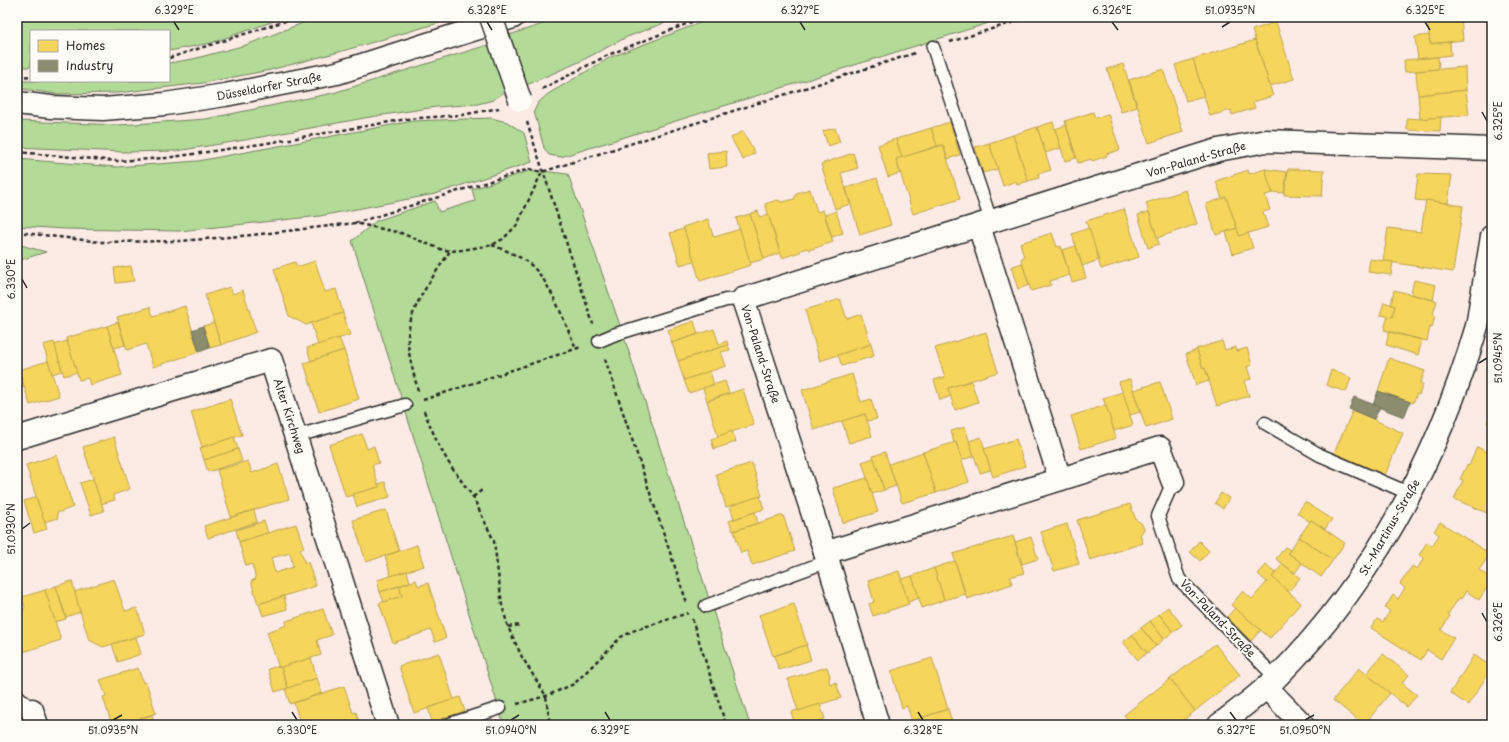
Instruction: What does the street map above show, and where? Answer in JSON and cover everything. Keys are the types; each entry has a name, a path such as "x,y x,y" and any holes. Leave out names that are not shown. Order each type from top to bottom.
{"street":[{"path":"491,17 520,100"},
{"name":"Düsseldorfer Straße","path":"17,103 51,107 103,109 165,104 225,95 337,73 513,17"},
{"name":"Von-Paland-Straße","path":"878,725 827,557 744,299 1218,150 1266,141 1492,149"},
{"path":"985,224 1060,479"},
{"name":"St.-Martinus-Straße","path":"1219,725 1271,683 1350,592 1376,554 1411,494 1435,443 1458,382 1484,326 1492,236"},
{"name":"Alter Kirchweg","path":"17,438 271,360 388,725"},
{"name":"Von-Paland-Straße","path":"827,557 1060,479 1160,448 1173,482"},
{"path":"1271,683 1303,725"}],"lane":[{"path":"933,47 985,224"},
{"path":"599,341 613,335 726,300 744,299"},
{"path":"296,436 405,405"},
{"path":"1265,423 1320,455 1411,494"},
{"name":"Von-Paland-Straße","path":"1173,482 1158,516 1179,579 1271,683"},
{"path":"706,606 827,557"},
{"path":"447,725 500,708"}],"path":[{"path":"170,58 298,17"},
{"path":"17,152 117,161 166,158 261,144 406,119 493,110 520,100 608,55 704,17"},
{"path":"17,232 100,242 180,241 355,224 529,169 542,172 1030,17"},
{"path":"17,77 30,76"},
{"path":"520,100 542,172 690,612 726,725"},
{"path":"355,224 401,234 440,249 450,251 492,244 503,239 517,225 542,172"},
{"path":"492,244 516,255 534,268 550,291 576,348"},
{"path":"450,251 428,285 410,321 408,340 420,401 438,444 450,465 472,497 494,541 502,605 508,628 522,658 546,696 550,725"},
{"path":"405,405 599,341"},
{"path":"472,497 482,490"},
{"path":"500,708 546,696 574,684 621,637 635,630 706,606"},
{"path":"508,628 520,625"}],"green space":[{"path":"17,17 286,17 211,43 170,51 170,30 30,30 30,67 17,67"},
{"path":"318,17 459,17 339,52 270,70 203,83 117,93 56,94 17,88 17,81 170,82 170,63 193,59 246,45"},
{"path":"564,17 680,17 627,37 579,62 522,87 503,37"},
{"path":"719,17 1008,17 561,157 549,155 544,148 534,111 538,103 548,94 611,57 710,19"},
{"path":"494,43 509,89 493,100 478,104 436,107 370,117 176,151 124,152 17,147 17,121 119,125 206,119 333,93"},
{"path":"491,118 507,122 524,133 532,162 435,194 320,216 179,231 65,229 17,226 17,159 116,167 198,161 413,121"},
{"path":"532,170 568,174 626,343 750,725 504,725 352,241 376,221 435,201 439,212 475,201 472,189"},
{"path":"17,244 46,252 17,261"}],"building: Homes":[{"path":"1136,17 1151,17 1137,20"},
{"path":"1427,17 1461,17 1463,40 1430,44"},
{"path":"1276,22 1294,79 1270,86 1252,30"},
{"path":"1429,35 1430,44 1450,42 1451,55 1418,59 1415,37"},
{"path":"1255,40 1273,96 1253,102 1255,108 1232,115 1231,110 1210,116 1193,59"},
{"path":"1438,57 1439,69 1405,72 1404,60"},
{"path":"1193,59 1204,96 1186,101 1175,65"},
{"path":"1123,64 1137,107 1121,112 1107,69"},
{"path":"1465,67 1466,90 1418,95 1416,71"},
{"path":"1163,69 1183,132 1149,143 1129,80"},
{"path":"1466,90 1469,115 1420,119 1418,95"},
{"path":"1093,112 1095,118 1108,114 1120,150 1106,154 1107,156 1092,161 1091,159 1078,163 1065,121"},
{"path":"1441,117 1440,131 1407,130 1407,118 1420,119"},
{"path":"950,122 960,155 948,159 943,145 937,146 931,128"},
{"path":"1053,122 1061,148 1045,153 1037,127"},
{"path":"1066,125 1076,158 1065,161 1055,129"},
{"path":"1037,127 1051,170 1038,174 1039,178 1028,181 1013,135"},
{"path":"835,128 840,142 828,146 823,131"},
{"path":"931,128 937,146 902,158 896,139"},
{"path":"743,131 755,153 743,160 731,138"},
{"path":"1013,135 1028,181 1017,185 1016,181 1003,186 989,143"},
{"path":"896,139 902,158 896,159 900,173 888,177 878,145"},
{"path":"989,143 998,169 983,173 975,147"},
{"path":"943,145 960,199 913,214 896,159"},
{"path":"726,151 727,167 709,169 707,153"},
{"path":"853,153 858,168 841,173 850,204 835,209 821,164"},
{"path":"1265,169 1273,193 1265,195 1270,210 1263,212 1268,227 1239,236 1226,197 1222,199 1216,181 1248,170 1249,174"},
{"path":"1265,169 1287,172 1284,193 1272,192"},
{"path":"1288,169 1324,170 1322,196 1284,195"},
{"path":"1418,174 1452,175 1448,203 1415,200"},
{"path":"877,178 891,225 860,235 846,188"},
{"path":"810,189 817,212 823,210 833,242 809,250 807,248 782,258 765,204 777,200 783,202 794,199 797,193"},
{"path":"1186,190 1197,224 1157,238 1146,203"},
{"path":"1226,197 1237,228 1216,235 1206,204"},
{"path":"1426,200 1463,206 1453,272 1383,261 1388,228 1421,232"},
{"path":"1124,209 1139,257 1101,269 1086,221"},
{"path":"758,211 760,217 768,214 780,253 764,259 750,214"},
{"path":"836,211 843,233 832,237 825,215"},
{"path":"1149,212 1159,244 1148,248 1138,215"},
{"path":"750,214 764,259 750,263 736,218"},
{"path":"708,219 713,236 715,237 740,229 751,265 700,281 683,227"},
{"path":"1089,228 1099,260 1082,266 1072,234"},
{"path":"1237,228 1239,236 1248,233 1253,248 1233,254 1226,232"},
{"path":"684,229 694,261 680,265 670,233"},
{"path":"1052,233 1057,247 1060,246 1070,275 1050,281 1051,285 1031,291 1021,259 1024,257 1020,243"},
{"path":"1076,246 1086,278 1072,282 1062,250"},
{"path":"1370,259 1393,262 1391,275 1368,272"},
{"path":"315,261 325,292 336,289 343,313 306,325 289,316 274,269 295,262 297,267"},
{"path":"1022,263 1029,285 1018,289 1011,267"},
{"path":"131,266 134,281 116,283 114,268"},
{"path":"1414,280 1436,285 1433,300 1411,294"},
{"path":"230,287 233,294 243,290 256,332 221,345 205,295"},
{"path":"1394,290 1437,301 1433,314 1435,315 1432,328 1430,327 1427,341 1384,330 1388,316 1392,317 1395,306 1391,305"},
{"path":"840,299 847,319 861,314 871,344 820,361 805,310"},
{"path":"1384,302 1395,306 1392,317 1380,315"},
{"path":"185,306 199,352 153,367 146,344 127,350 117,317 150,307 153,316"},
{"path":"343,313 350,335 318,345 311,323"},
{"path":"694,321 698,334 672,343 668,330"},
{"path":"118,322 125,345 114,348 107,326"},
{"path":"214,323 221,345 210,348 203,326"},
{"path":"107,326 122,375 90,385 88,378 79,380 66,338"},
{"path":"714,329 719,344 727,341 728,345 678,361 672,343"},
{"path":"986,332 998,372 948,388 951,396 940,400 934,380 945,377 935,348"},
{"path":"1389,332 1422,340 1418,355 1386,345"},
{"path":"339,338 344,350 311,361 307,348"},
{"path":"67,341 77,372 64,376 54,345"},
{"path":"1222,341 1225,350 1236,347 1237,351 1247,348 1252,365 1247,367 1251,379 1244,381 1249,396 1217,406 1205,368 1203,369 1196,349"},
{"path":"54,342 62,371 52,374 43,345"},
{"path":"871,344 874,356 842,366 838,355"},
{"path":"728,345 730,350 721,352 726,366 684,380 678,361"},
{"path":"344,350 359,399 319,412 304,363"},
{"path":"1197,350 1203,369 1205,368 1209,381 1196,385 1186,354"},
{"path":"1389,358 1425,371 1420,384 1423,384 1419,395 1417,394 1413,403 1378,391"},
{"path":"48,361 59,396 30,405 19,370"},
{"path":"17,364 24,387 17,390"},
{"path":"1331,370 1351,378 1346,392 1326,385"},
{"path":"710,371 714,385 689,393 684,380"},
{"path":"852,374 861,402 871,399 877,419 867,421 865,414 814,430 802,390"},
{"path":"1130,379 1140,412 1130,415 1119,382"},
{"path":"725,381 729,393 707,401 703,388"},
{"path":"971,381 978,402 955,410 948,388"},
{"path":"1160,382 1172,419 1146,428 1133,390"},
{"path":"743,389 754,425 718,436 707,401"},
{"path":"1123,392 1133,425 1114,431 1103,398"},
{"path":"230,399 242,435 202,447 191,412"},
{"path":"1106,405 1116,438 1081,449 1071,416"},
{"path":"1492,408 1492,425 1487,423"},
{"path":"1353,410 1403,433 1385,475 1334,453"},
{"path":"865,414 872,436 849,443 842,421"},
{"path":"965,427 974,456 962,460 956,442 954,443 951,431"},
{"path":"732,431 736,442 714,449 711,439"},
{"path":"362,434 367,449 374,446 379,463 372,465 379,487 346,497 329,445"},
{"path":"114,437 130,489 113,495 115,500 101,504 83,447"},
{"path":"234,437 238,449 204,460 200,448"},
{"path":"981,437 991,470 980,473 969,441"},
{"path":"1016,439 1025,466 993,477 984,449"},
{"path":"956,442 969,482 936,493 923,452"},
{"path":"1477,447 1492,454 1492,515 1454,499 1463,480 1460,479 1467,465 1469,466"},
{"path":"238,449 242,461 208,472 204,460"},
{"path":"885,452 896,486 884,490 873,456"},
{"path":"923,452 936,493 902,503 889,464"},
{"path":"57,455 73,507 57,513 58,518 44,522 26,465"},
{"path":"874,458 884,490 872,494 862,462"},
{"path":"248,461 252,473 278,464 289,499 231,517 217,470"},
{"path":"752,463 762,496 726,507 716,474"},
{"path":"867,478 878,512 843,523 833,488"},
{"path":"93,479 104,511 91,515 80,483"},
{"path":"385,482 390,497 357,507 353,494 379,487 378,484"},
{"path":"1221,493 1229,498 1223,509 1215,503"},
{"path":"760,496 764,509 734,519 730,506"},
{"path":"36,497 47,529 34,533 24,501"},
{"path":"1305,502 1332,519 1325,529 1311,520 1310,522 1297,513"},
{"path":"1130,504 1136,520 1141,523 1144,529 1140,535 1143,543 1090,560 1077,520"},
{"path":"254,510 257,522 208,538 204,526"},
{"path":"386,510 399,551 366,562 353,520"},
{"path":"755,512 758,523 733,531 729,521"},
{"path":"783,515 795,551 752,565 747,551 741,553 734,531"},
{"path":"1311,520 1345,543 1333,560 1299,537"},
{"path":"264,521 268,533 239,542 236,530"},
{"path":"1440,522 1490,554 1479,570 1492,579 1479,600 1466,591 1448,614 1450,616 1441,630 1454,638 1441,659 1427,650 1421,660 1371,628 1377,619 1383,622 1390,611 1385,608 1393,595 1398,599 1405,588 1400,584 1412,566 1417,569 1424,558 1419,555 1427,542 1432,546 1439,535 1434,531"},
{"path":"296,524 304,548 300,549 305,563 308,562 316,586 258,604 251,581 256,579 252,564 246,566 239,542","holes":["290,553 293,567 275,573 271,558"]},
{"path":"1067,524 1079,564 1054,571 1041,532"},
{"path":"1013,536 1024,573 1010,577 1012,584 967,599 953,554"},
{"path":"1031,537 1038,559 1022,564 1015,542"},
{"path":"1299,537 1333,560 1321,577 1288,553"},
{"path":"1199,541 1209,551 1200,561 1190,552"},
{"path":"417,545 424,566 391,576 385,556"},
{"path":"1285,547 1290,550 1288,553 1302,563 1295,573 1276,559"},
{"path":"955,561 965,594 944,600 934,568"},
{"path":"1283,564 1300,578 1288,592 1272,577"},
{"path":"1266,565 1275,573 1272,577 1301,603 1270,638 1231,605 1243,591 1252,599 1267,582 1258,574"},
{"path":"934,568 944,600 922,608 912,576"},
{"path":"407,571 410,582 380,592 377,580"},
{"path":"899,571 909,604 873,616 869,604 874,602 868,581"},
{"path":"912,576 919,598 908,602 901,579"},
{"path":"114,579 125,611 137,608 145,634 103,647 89,640 74,592"},
{"path":"416,580 418,586 428,583 446,638 435,642 431,630 393,643 379,603 402,596 399,586"},
{"path":"72,581 80,612 66,617 56,586"},
{"path":"56,586 66,619 55,622 45,590"},
{"path":"399,586 402,596 384,602 380,592"},
{"path":"45,590 61,640 17,654 17,615 22,613 25,607 22,597"},
{"path":"284,596 287,609 263,616 259,604"},
{"path":"794,604 807,645 773,656 759,615"},
{"path":"1168,607 1182,625 1173,632 1159,614"},
{"path":"1235,608 1261,630 1251,641 1227,617"},
{"path":"323,609 332,635 317,640 321,655 279,668 267,632 287,625 286,621"},
{"path":"1159,614 1173,632 1164,639 1150,621"},
{"path":"1150,621 1164,639 1156,646 1141,628"},
{"path":"1141,628 1156,646 1147,653 1132,635"},
{"path":"1132,635 1147,653 1138,660 1123,642"},
{"path":"136,637 141,654 118,662 112,644"},
{"path":"1215,644 1240,675 1195,711 1170,679"},
{"path":"806,645 811,660 779,670 774,656"},
{"path":"439,653 454,700 414,713 399,666"},
{"path":"1383,654 1409,675 1402,683 1417,695 1407,707 1366,674"},
{"path":"1474,655 1492,668 1468,705 1450,693"},
{"path":"311,658 317,678 288,688 281,667"},
{"path":"932,658 948,709 912,721 907,706 902,708 891,671"},
{"path":"278,666 279,668 281,667 288,688 275,692 268,669"},
{"path":"827,667 830,676 830,684 836,682 841,698 798,711 788,679"},
{"path":"138,668 143,683 146,682 156,713 120,725 112,725 103,697 106,696 100,680"},
{"path":"1359,668 1390,693 1364,725 1333,700"},
{"path":"317,678 322,693 290,704 285,689"},
{"path":"1170,679 1195,711 1177,725 1132,725 1124,715"},
{"path":"344,686 353,713 356,712 360,725 301,725 294,703"},
{"path":"460,697 465,711 432,722 428,708"},
{"path":"820,704 825,719 805,725 795,725 791,712"},
{"path":"948,709 953,725 917,725 915,720"},
{"path":"152,715 155,725 120,725"}],"building: Industry":[{"path":"203,326 210,348 199,352 192,330"},
{"path":"1378,391 1410,402 1404,417 1373,405"},
{"path":"1354,397 1380,407 1374,419 1349,409"}]}
